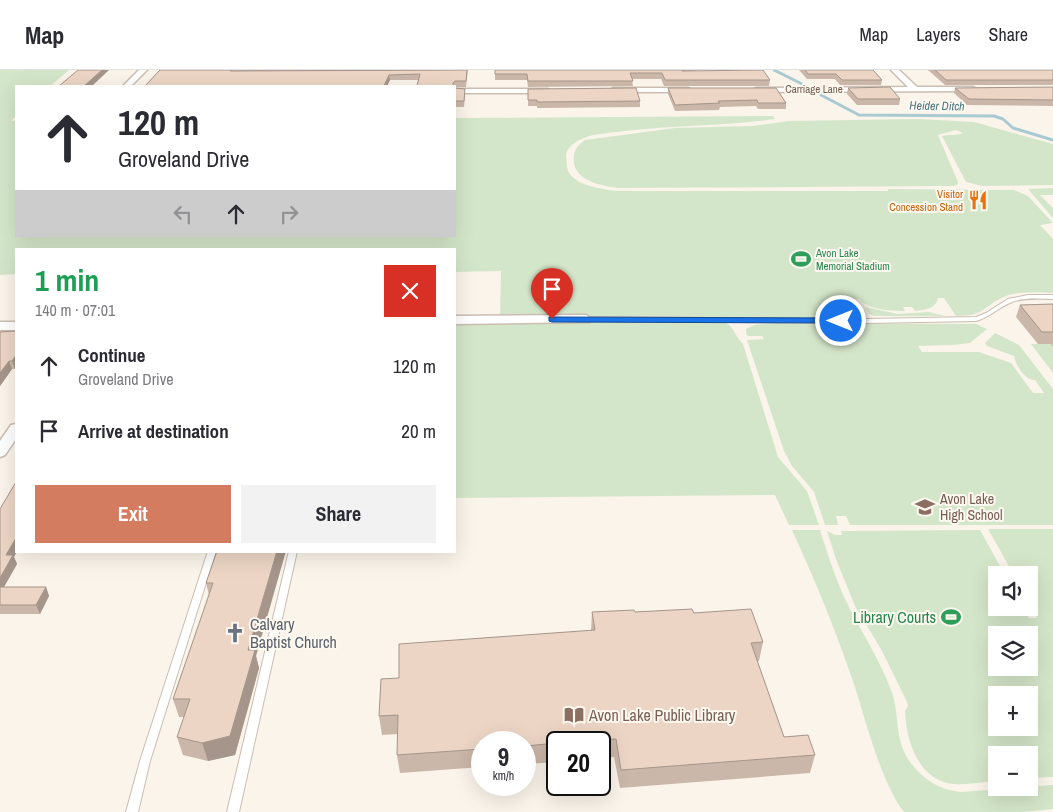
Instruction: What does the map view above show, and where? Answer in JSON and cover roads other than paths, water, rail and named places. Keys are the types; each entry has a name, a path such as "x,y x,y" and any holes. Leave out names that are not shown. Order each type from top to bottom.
{"street":[{"path":"128,85 143,70"},
{"path":"895,70 915,89"},
{"name":"Carriage Lane","path":"751,90 984,88"},
{"path":"602,90 701,90"},
{"path":"456,91 553,91"},
{"path":"456,320 586,319"},
{"path":"0,326 15,326"},
{"path":"0,452 15,430"}],"lane":[{"path":"586,319 867,321 976,319 987,316 1011,300 1031,297 1053,297"},
{"path":"132,812 195,601 211,553"},
{"path":"233,812 294,553"}],"waterway":[{"name":"Heider Ditch","path":"774,70 804,85"},
{"name":"Heider Ditch","path":"821,95 859,115 994,116 1003,119 1013,128 1053,140"}],"place":[{"name":"Visitor Concession Stand","path":"978,200"},
{"name":"Avon Lake Memorial Stadium","path":"801,259"},
{"name":"Avon Lake High School","path":"925,507"},
{"name":"Library Courts","path":"951,617"},
{"name":"Calvary Baptist Church","path":"235,633"},
{"name":"Avon Lake Public Library","path":"574,715"}]}
